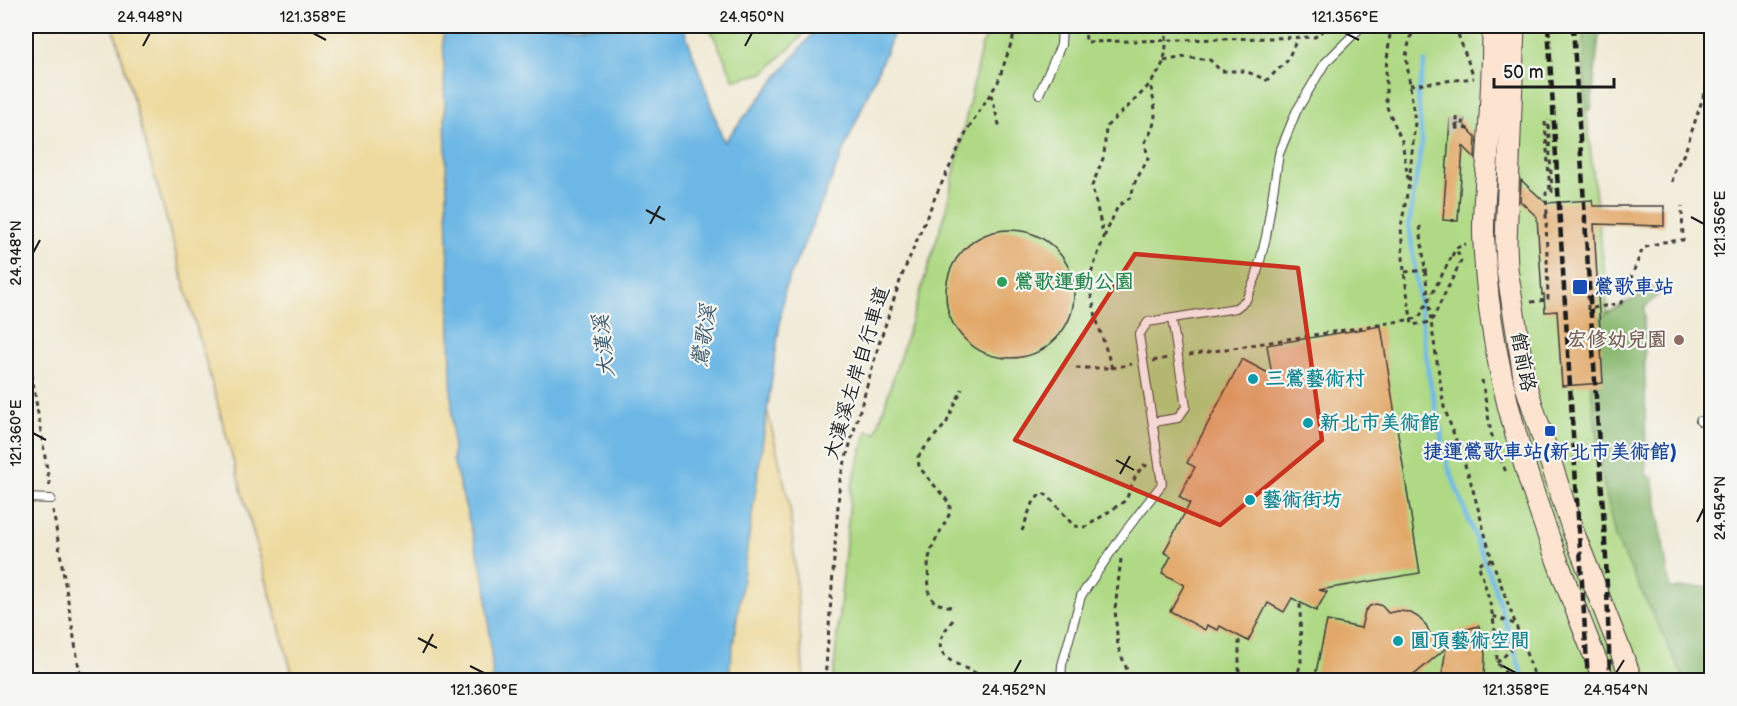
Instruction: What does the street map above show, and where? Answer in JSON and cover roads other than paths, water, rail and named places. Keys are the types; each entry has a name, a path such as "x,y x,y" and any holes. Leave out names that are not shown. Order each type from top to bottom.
{"street":[{"name":"館前路","path":"1493,26 1484,243 1491,327 1502,386 1526,470 1557,564 1604,681"},
{"name":"館前路","path":"1514,26 1506,243 1507,269 1525,383 1573,531 1632,681"}],"lane":[{"path":"1039,94 1061,45 1062,26"},
{"path":"1061,681 1062,665 1081,596 1124,533 1162,484 1139,335 1148,322 1236,308 1246,300 1256,277 1266,237 1279,153 1296,112 1325,63 1362,26"},
{"path":"1153,422 1178,418 1186,407 1172,319"},
{"path":"1700,421 1712,428"},
{"path":"26,498 51,499"}],"water":[{"path":"443,26 683,26 724,142 819,26 897,26 785,288 728,680 493,680 486,585 453,460"}],"waterway":[{"path":"1425,62 1418,94 1422,142 1409,224 1429,377 1448,466 1494,586 1524,680"}],"tunnel":[{"path":"1457,117 1459,132"}],"railway":[{"path":"1548,26 1588,680"},
{"path":"1573,26 1606,558 1610,680"}],"place":[{"name":"鶯歌運動公園","path":"1002,282"},
{"name":"鶯歌車站","path":"1580,287"},
{"name":"宏修幼兒園","path":"1679,340"},
{"name":"三鶯藝術村","path":"1253,379"},
{"name":"新北市美術館","path":"1308,423"},
{"name":"捷運鶯歌車站(新北市美術館)","path":"1550,431"},
{"name":"藝術街坊","path":"1250,500"},
{"name":"圓頂藝術空間","path":"1398,641"}],"water label":[{"name":"鶯歌溪","path":"704,336"},
{"name":"大漢溪","path":"604,346"}]}
